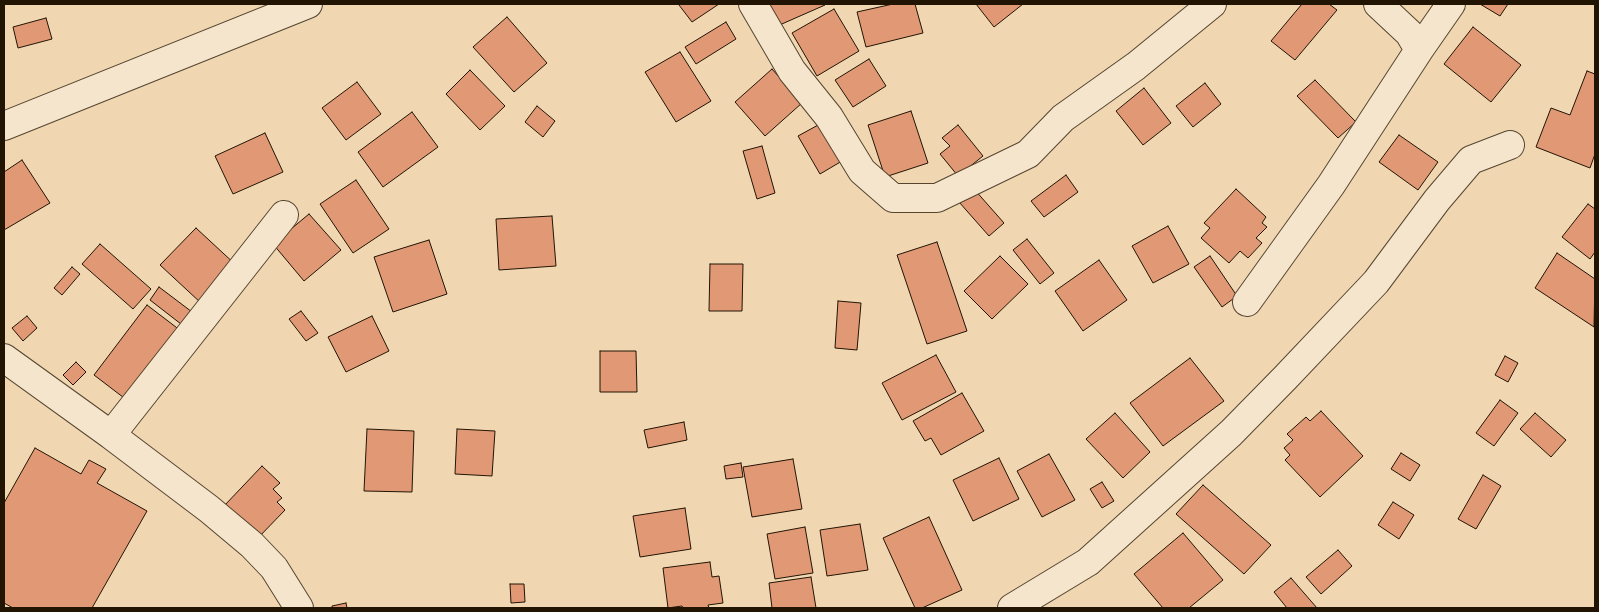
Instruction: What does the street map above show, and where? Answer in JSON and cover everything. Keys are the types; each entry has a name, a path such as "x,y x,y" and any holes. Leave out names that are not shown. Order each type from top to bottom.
{"street":[{"path":"4,126 308,4"},
{"path":"753,4 792,71 829,117 862,171 893,198 937,198 1028,154 1063,118 1136,66 1212,4"},
{"path":"1378,4 1409,33 1420,50"},
{"path":"1247,302 1331,184 1451,4"},
{"path":"1012,608 1088,562 1216,447 1285,378 1376,282 1437,200 1471,160 1510,145"},
{"path":"111,435 284,215"},
{"path":"4,358 209,508 252,545 274,568 299,608"}],"building":[{"path":"680,4 719,4 692,22"},
{"path":"764,4 825,4 825,5 775,27"},
{"path":"893,4 915,4 923,33 866,47 857,12"},
{"path":"976,4 1023,4 994,27"},
{"path":"1302,4 1329,4 1337,10 1295,60 1271,41"},
{"path":"1480,4 1508,4 1500,16"},
{"path":"834,9 859,51 817,76 792,33"},
{"path":"507,17 547,63 514,92 473,47"},
{"path":"46,18 52,39 18,48 13,27"},
{"path":"726,22 736,39 696,64 685,47"},
{"path":"1473,27 1521,65 1491,102 1444,64"},
{"path":"680,52 711,101 676,122 645,72"},
{"path":"869,59 886,86 853,107 835,80"},
{"path":"772,69 802,103 765,136 735,102"},
{"path":"470,70 505,106 480,130 446,94"},
{"path":"1587,71 1595,74 1595,154 1590,168 1536,147 1551,108 1570,115"},
{"path":"1315,80 1356,122 1338,138 1297,96"},
{"path":"357,82 381,114 346,140 322,108"},
{"path":"1205,83 1221,104 1193,127 1176,106"},
{"path":"1144,88 1171,123 1143,145 1116,111"},
{"path":"537,106 555,121 543,137 525,122"},
{"path":"911,111 928,163 885,177 868,125"},
{"path":"412,112 438,147 383,187 358,152"},
{"path":"820,124 842,161 820,174 798,136"},
{"path":"958,125 983,156 958,176 940,154 950,146 942,138"},
{"path":"265,133 283,172 233,194 215,156"},
{"path":"1399,135 1438,162 1418,190 1379,162"},
{"path":"762,146 775,193 757,199 743,151"},
{"path":"22,160 50,203 4,230 4,172"},
{"path":"1066,175 1078,192 1044,217 1031,201"},
{"path":"356,180 389,229 353,253 320,204"},
{"path":"974,189 1004,223 989,236 959,202"},
{"path":"1236,189 1266,217 1262,223 1267,227 1256,238 1262,243 1248,258 1240,251 1229,263 1201,238 1210,228 1204,223"},
{"path":"1588,204 1595,209 1595,252 1590,259 1562,237"},
{"path":"309,214 341,250 304,281 273,244"},
{"path":"552,216 556,266 499,270 496,219"},
{"path":"1168,226 1189,264 1153,283 1132,246"},
{"path":"196,228 237,266 201,303 160,265"},
{"path":"1027,239 1054,273 1040,284 1013,250"},
{"path":"429,240 447,294 393,312 374,257"},
{"path":"937,242 967,331 927,344 897,255"},
{"path":"100,244 151,289 133,309 82,264"},
{"path":"1557,253 1595,279 1594,327 1535,288"},
{"path":"1000,256 1028,284 992,319 964,291"},
{"path":"1210,256 1237,296 1222,307 1194,267"},
{"path":"1099,260 1127,300 1083,331 1055,291"},
{"path":"710,264 743,264 742,311 709,311"},
{"path":"72,267 80,274 62,295 54,288"},
{"path":"159,287 200,318 190,331 150,300"},
{"path":"838,301 861,303 857,350 835,348"},
{"path":"147,305 185,334 132,404 94,375"},
{"path":"301,311 318,333 306,341 289,319"},
{"path":"27,316 37,328 23,341 12,328"},
{"path":"372,316 389,351 346,372 328,337"},
{"path":"600,351 636,351 637,392 600,392"},
{"path":"936,355 956,392 902,420 882,383"},
{"path":"1505,356 1518,363 1508,382 1495,375"},
{"path":"1190,358 1224,401 1163,446 1130,403"},
{"path":"76,362 86,372 73,385 63,375"},
{"path":"962,393 984,431 941,455 931,438 925,441 913,421"},
{"path":"1500,400 1518,413 1494,446 1476,433"},
{"path":"1321,411 1363,456 1320,497 1285,460 1290,455 1284,448 1293,440 1287,434 1306,417 1310,421"},
{"path":"1115,413 1150,452 1123,478 1086,439"},
{"path":"1535,413 1566,440 1551,457 1520,429"},
{"path":"684,422 687,440 648,448 644,430"},
{"path":"367,429 414,431 412,492 364,491"},
{"path":"457,429 495,431 492,476 455,474"},
{"path":"35,448 81,474 89,460 106,469 97,483 147,511 92,608 13,608 4,603 4,503"},
{"path":"1401,453 1420,465 1410,481 1391,469"},
{"path":"1049,454 1075,500 1042,517 1017,471"},
{"path":"999,458 1019,499 973,521 953,480"},
{"path":"793,459 802,509 752,517 743,467"},
{"path":"741,463 743,477 726,479 724,466"},
{"path":"262,466 280,483 273,489 282,498 277,502 285,510 257,539 224,506"},
{"path":"1483,475 1501,486 1476,529 1458,519"},
{"path":"1102,482 1114,501 1102,508 1090,489"},
{"path":"1203,485 1271,545 1244,574 1176,514"},
{"path":"1393,502 1414,515 1399,539 1378,525"},
{"path":"685,508 691,549 640,557 633,516"},
{"path":"929,517 962,590 922,608 915,608 883,538"},
{"path":"860,524 868,570 827,576 820,530"},
{"path":"805,527 813,573 775,579 767,534"},
{"path":"1183,533 1223,580 1189,608 1163,608 1134,574"},
{"path":"1338,550 1352,566 1321,594 1306,577"},
{"path":"710,562 712,577 719,576 723,603 708,605 709,608 683,608 682,606 668,608 663,568"},
{"path":"811,577 816,608 772,608 769,583"},
{"path":"1291,578 1317,608 1287,608 1274,592"},
{"path":"510,584 524,584 525,602 511,603"},
{"path":"346,603 347,608 332,608 332,606"}]}
